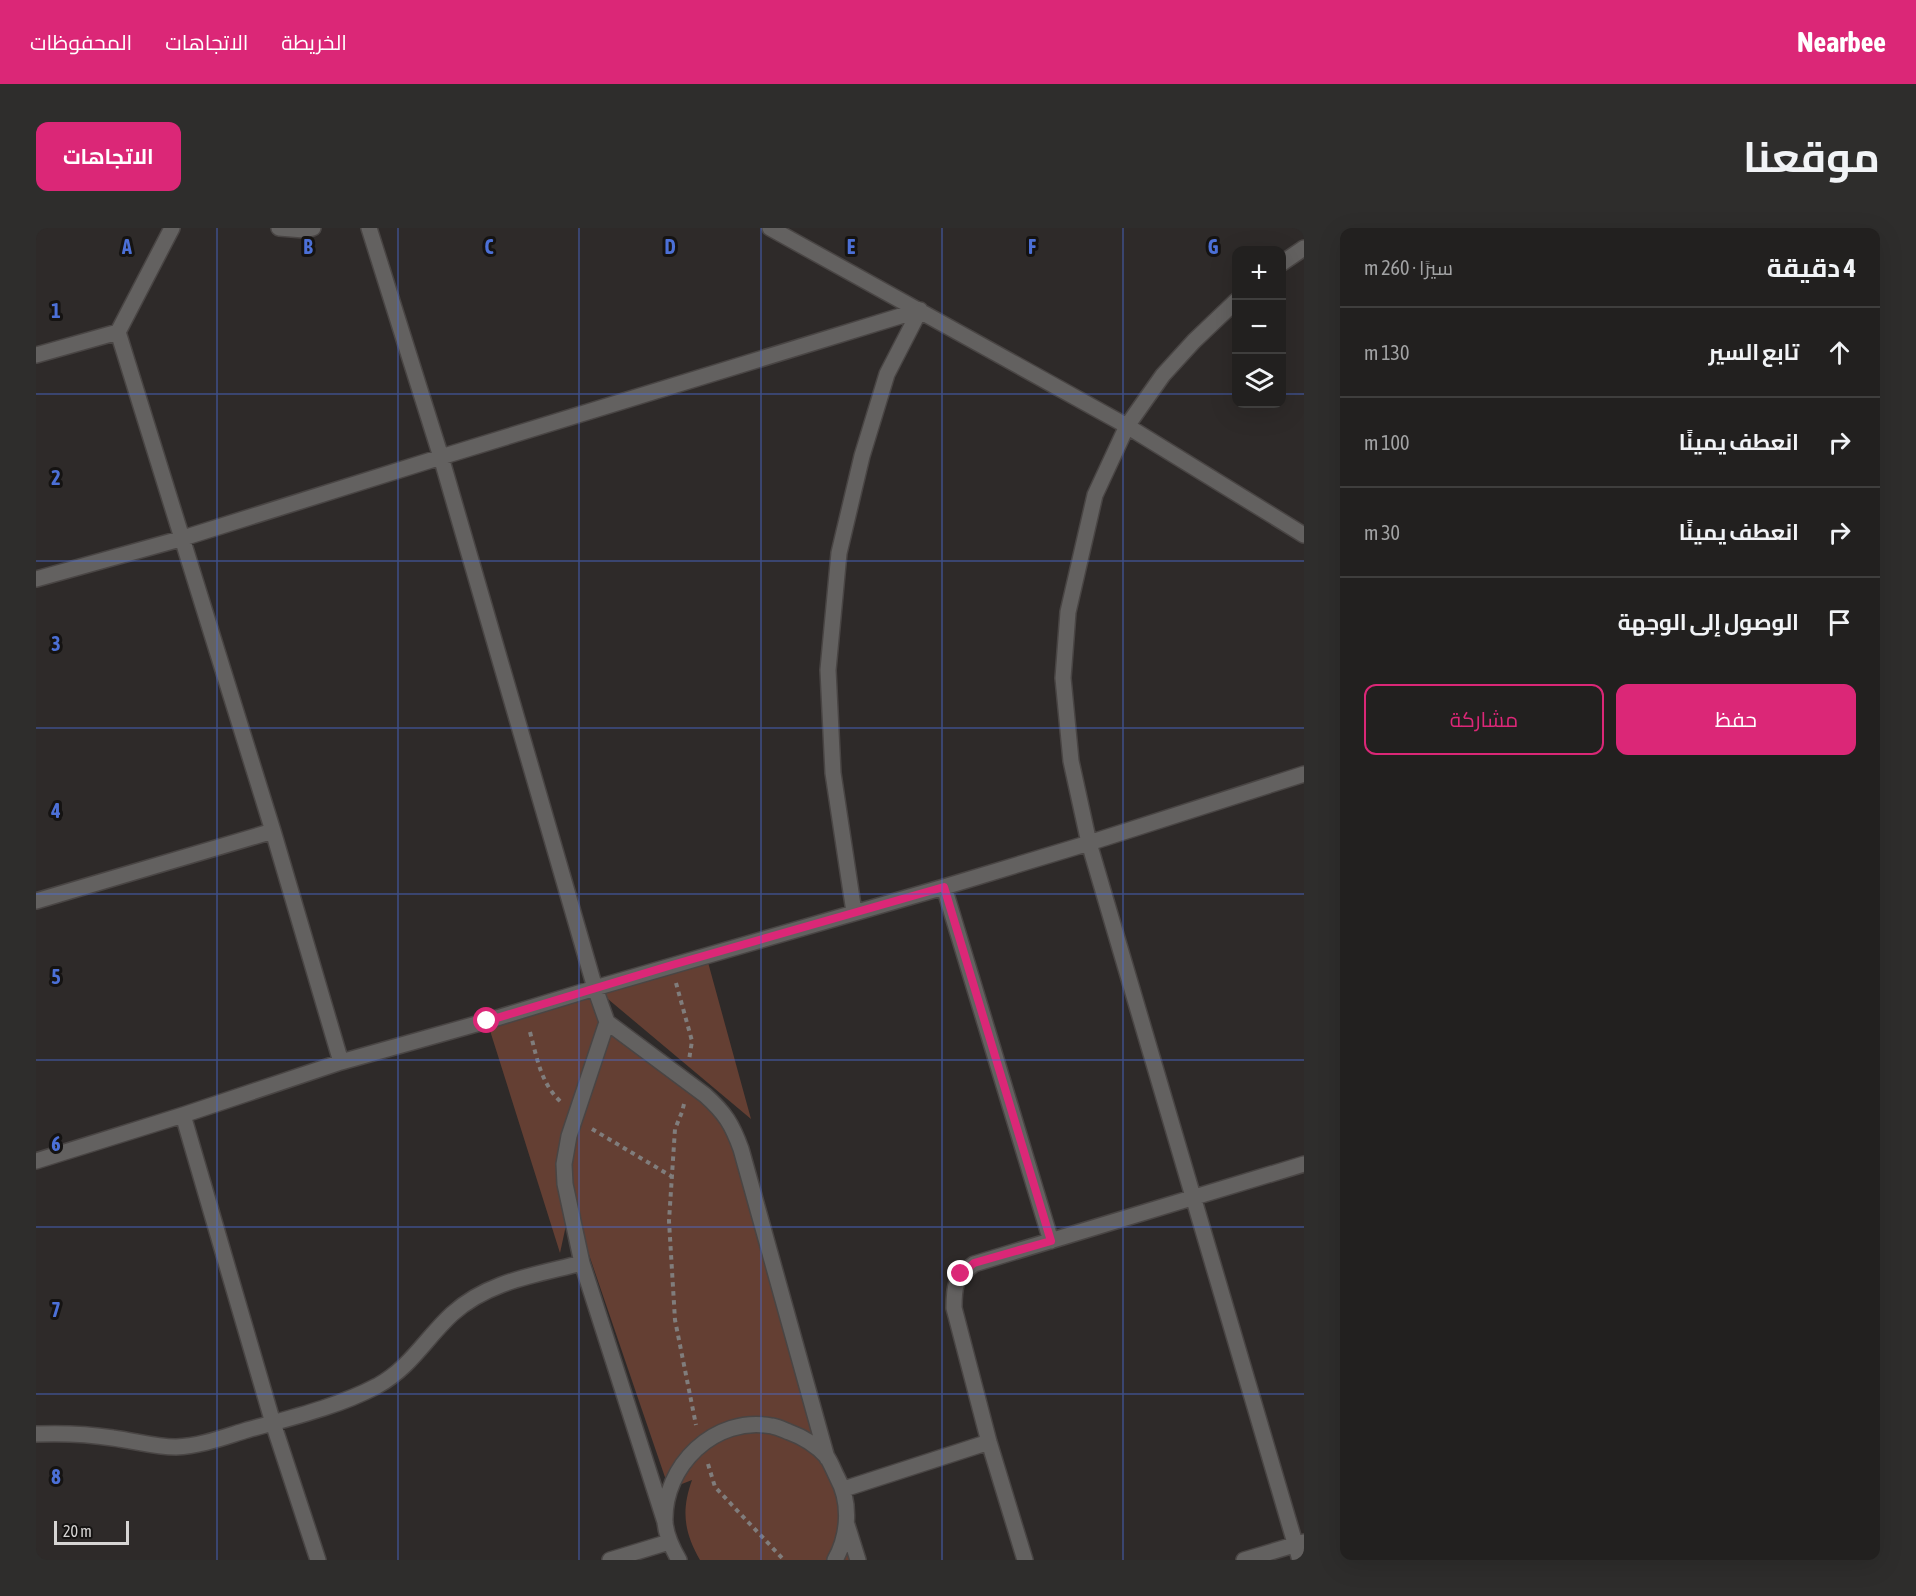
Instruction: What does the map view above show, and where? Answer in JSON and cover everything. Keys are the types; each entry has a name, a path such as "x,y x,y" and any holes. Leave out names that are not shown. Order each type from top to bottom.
{"street":[{"path":"171,228 117,332 273,831 341,1062"},
{"path":"279,228 313,228"},
{"path":"369,228 441,457 595,988 607,1022 720,1107 732,1124 741,1149 827,1458 844,1489 847,1524 858,1560"},
{"path":"770,228 1127,426 1304,535"},
{"path":"1286,260 1304,248"},
{"path":"1232,305 1162,375 1127,426 1095,495 1068,612 1063,678 1071,761 1089,843 1300,1544 1300,1560"},
{"path":"36,579 180,539 920,310"},
{"path":"854,912 833,773 828,670 839,553 862,456 887,374 920,310"},
{"path":"36,356 117,332"},
{"path":"36,1161 341,1062 944,887 1304,774"},
{"path":"36,901 273,831"},
{"path":"944,887 1051,1241"},
{"path":"607,1022 569,1136 564,1164 565,1184 582,1263 665,1522 669,1542 679,1560"},
{"path":"183,1115 273,1423 318,1560"},
{"path":"1025,1560 989,1442 954,1308 954,1288 961,1274 974,1263 1304,1164"},
{"path":"36,1434 80,1434 177,1447 204,1443 273,1423 354,1397 393,1376 451,1314 474,1296 498,1284 582,1263"},
{"path":"665,1522 669,1489 684,1460 708,1438 738,1426 771,1426 802,1437 827,1458"},
{"path":"844,1489 989,1442"},
{"path":"835,1560 847,1524"},
{"path":"610,1560 669,1542"},
{"path":"1244,1560 1300,1544"}],"path":[{"path":"672,965 692,1041 682,1112 675,1129 669,1221 675,1320 696,1425 715,1487 784,1560"}],"shaded area":[{"path":"706,955 751,1119 596,989 607,1022 732,1124 819,1430 792,1441 818,1457 832,1475 863,1560 700,1560 690,1540 685,1512 692,1480 669,1489 571,1202 560,1253 487,1021"}],"route":[{"path":"487,1021 944,887 1051,1241 974,1263 961,1274"}]}
